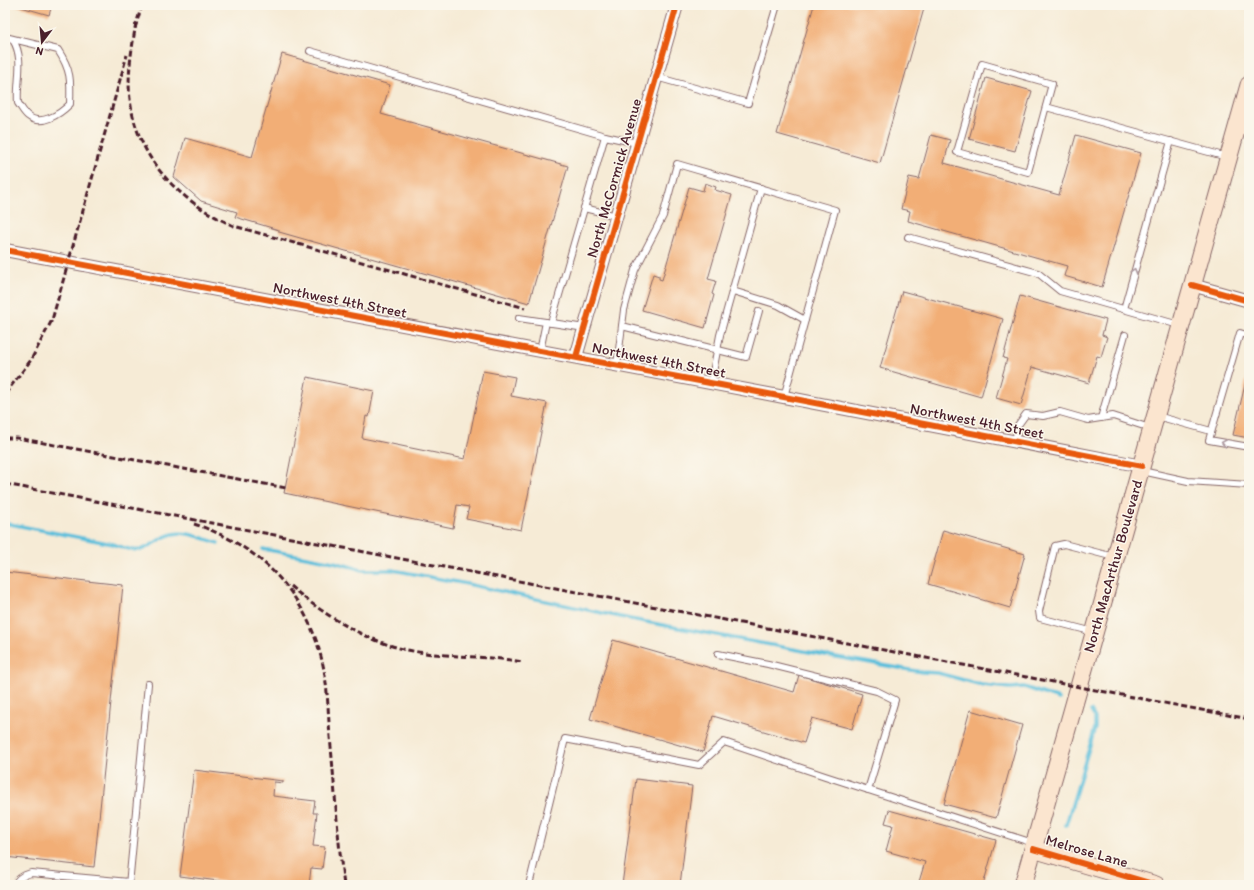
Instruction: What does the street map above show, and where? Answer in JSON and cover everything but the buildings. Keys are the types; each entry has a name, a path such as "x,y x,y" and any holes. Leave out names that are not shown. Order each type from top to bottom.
{"main road":[{"name":"North MacArthur Boulevard","path":"1023,885 1249,85"},
{"name":"Melrose Lane","path":"1034,846 1156,885"}],"street":[{"name":"North McCormick Avenue","path":"576,357 676,5"},
{"name":"Northwest 4th Street","path":"5,250 784,396 1141,468"},
{"path":"1192,285 1249,301"}],"lane":[{"path":"656,77 748,103 777,5"},
{"path":"5,37 58,50 68,64 71,78 70,104 61,113 45,120 28,117 18,103 20,66 18,48 13,40"},
{"path":"310,51 604,136 637,143"},
{"path":"982,64 1052,84 1046,107 1028,172 957,152 982,64"},
{"path":"1046,107 1229,157"},
{"path":"540,350 584,208 604,136"},
{"path":"1124,309 1171,141"},
{"path":"617,365 624,310 635,270 663,216 677,164 835,210 784,396"},
{"path":"711,383 717,351 732,291 762,188"},
{"path":"584,208 616,216"},
{"path":"908,237 1038,273 1060,291 1181,325"},
{"path":"732,291 778,304 805,320"},
{"path":"622,326 717,351 746,357 759,312"},
{"path":"519,318 585,328"},
{"path":"1249,336 1240,333 1209,440 1249,447"},
{"path":"1101,418 1125,335"},
{"path":"1015,442 1018,425 1026,414 1043,416 1060,412 1088,420 1113,416 1211,431"},
{"path":"1141,468 1188,481 1249,485"},
{"path":"1094,632 1040,618 1039,611 1055,546 1064,544 1116,557"},
{"path":"718,654 768,664 877,691 894,700 868,790"},
{"path":"15,885 16,881 22,876 31,873 129,884 148,684"},
{"path":"529,885 565,739 699,765 724,742 1034,846"}],"waterway":[{"path":"5,523 113,544 135,550 143,549 169,535 179,533 196,536 218,543"},
{"path":"263,549 334,562 363,570 393,570 467,584 630,619 836,657 922,672 938,673 982,685 1010,688 1024,687 1059,699"},
{"path":"1066,825 1095,728 1095,718 1091,711"}],"railway":[{"path":"135,28 142,5"},
{"path":"136,23 130,61 129,80 130,99 134,121 152,160 164,176 196,205 234,226 525,308"},
{"path":"5,394 31,360 52,320 127,55"},
{"path":"5,438 17,438 286,488"},
{"path":"5,484 1249,719"},
{"path":"194,524 218,533 240,545 260,559 278,576 293,595 306,616 316,640 326,683 344,885"},
{"path":"290,586 343,624 357,632 387,644 403,649 433,654 493,658 523,662"}],"cycle path":[{"path":"576,357 677,5"},
{"path":"5,250 1142,466"},
{"path":"1192,285 1249,301"},
{"path":"1033,849 1156,885"}]}
